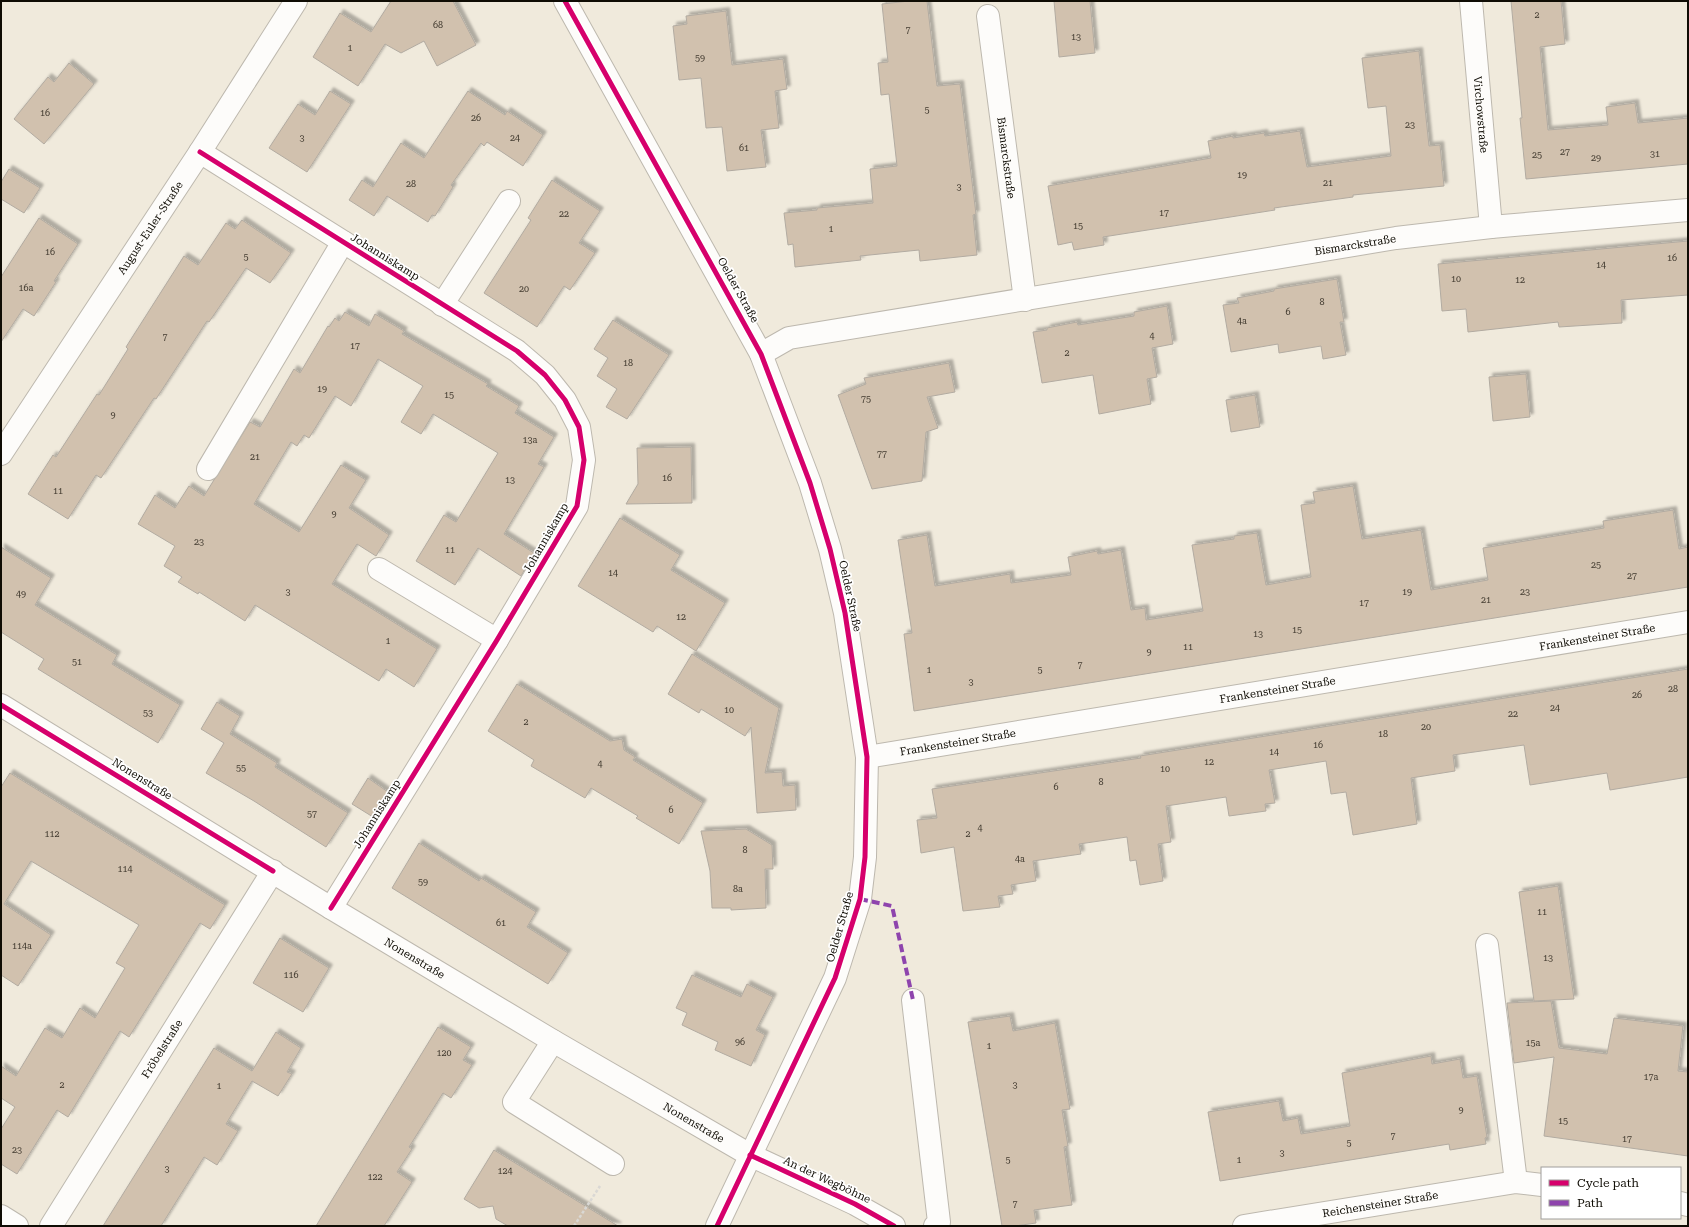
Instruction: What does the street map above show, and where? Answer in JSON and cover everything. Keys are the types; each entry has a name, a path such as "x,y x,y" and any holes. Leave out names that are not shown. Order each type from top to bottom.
{"street":[{"name":"August-Euler-Straße","path":"1,454 200,152 296,1"},
{"name":"Oelder Straße","path":"565,1 762,354 810,483 830,548 845,613 867,757 865,857 860,899 835,978 717,1226"},
{"name":"Virchowstraße","path":"1471,1 1491,227"},
{"name":"Bismarckstraße","path":"988,16 1025,300"},
{"name":"Johanniskamp","path":"200,152 517,351 545,375 565,400 579,427 584,460 577,506 498,640 331,908"},
{"path":"442,305 509,201"},
{"name":"Bismarckstraße","path":"762,354 789,338 1396,238 1491,227 1688,210"},
{"path":"208,469 343,242"},
{"path":"379,569 498,640"},
{"name":"Frankensteiner Straße","path":"867,757 1688,622"},
{"name":"Nonenstraße","path":"1,704 331,908 553,1041 750,1155"},
{"name":"Fröbelstraße","path":"50,1226 273,871"},
{"path":"1487,945 1516,1182"},
{"path":"913,1000 938,1222 935,1226"},
{"path":"553,1041 514,1102 613,1164"},
{"name":"An der Wegböhne","path":"750,1155 854,1204 894,1226"},
{"name":"Reichensteiner Straße","path":"1244,1226 1516,1182 1541,1185"},
{"path":"1,1216 17,1226"}],"path":[{"path":"574,1226 613,1164"}],"building":[{"path":"391,1 453,1 476,45 437,66 424,41 401,53 385,44 358,86 313,57 340,13 371,32"},
{"path":"927,1 937,86 960,84 976,214 973,215 977,255 920,261 919,250 860,256 861,260 795,267 793,244 788,245 784,213 817,210 817,208 873,203 870,169 897,166 889,94 881,95 878,63 888,62 882,4"},
{"path":"1054,1 1090,1 1095,53 1059,57"},
{"path":"1511,1 1561,1 1565,44 1540,47 1548,130 1608,125 1606,107 1635,103 1638,123 1688,118 1688,164 1526,179"},
{"path":"726,11 732,65 783,59 787,89 775,91 779,128 761,130 766,167 727,171 722,127 706,128 701,78 679,80 673,26 687,24 686,16"},
{"path":"1419,51 1429,146 1440,145 1444,186 1353,195 1353,197 1274,208 1275,210 1103,237 1104,245 1074,250 1072,242 1058,245 1048,186 1211,158 1208,141 1233,136 1233,138 1264,133 1265,136 1300,131 1307,167 1391,156 1386,106 1368,108 1362,58"},
{"path":"69,63 94,84 44,144 14,119 48,77 54,82"},
{"path":"330,91 351,104 307,172 269,148 298,104 315,115"},
{"path":"468,91 505,115 507,111 543,135 523,166 487,142 484,146 481,143 451,185 453,187 435,216 432,215 428,222 387,196 374,216 349,200 362,180 373,187 401,143 424,158"},
{"path":"9,169 40,188 24,213 1,199 1,182"},
{"path":"552,180 600,211 579,243 595,253 570,290 564,286 537,327 484,293 531,220 528,218"},
{"path":"39,218 78,244 34,316 23,309 1,342 1,277"},
{"path":"242,220 291,253 270,283 246,268 209,322 207,321 156,399 154,398 101,478 96,475 68,519 28,494 53,455 56,457 97,394 99,395 128,349 126,347 184,256 198,265 226,223 235,229"},
{"path":"1688,241 1688,295 1621,300 1622,323 1559,327 1558,322 1468,332 1466,309 1442,311 1438,264"},
{"path":"1337,279 1344,322 1340,322 1346,355 1323,359 1321,346 1279,353 1278,344 1231,352 1223,305 1239,303 1237,298 1274,291 1274,289"},
{"path":"1167,306 1173,344 1152,348 1157,377 1147,379 1151,404 1099,414 1093,375 1042,383 1033,332 1077,322 1078,325 1134,316 1134,312"},
{"path":"345,312 369,326 375,314 404,331 402,334 488,384 486,386 519,406 515,413 554,437 538,464 544,467 504,534 534,553 521,576 478,548 455,585 416,561 444,515 456,522 498,453 433,414 421,434 401,422 423,386 378,359 351,406 335,396 309,438 304,435 297,446 291,442 254,504 299,532 341,465 366,480 349,508 389,535 376,556 357,544 332,584 437,649 414,687 386,669 379,681 255,605 245,621 199,592 198,594 178,582 182,577 164,566 175,546 138,524 155,495 175,508 189,486 204,496 250,422 260,427 294,369 300,373 328,326 329,327 335,318 339,321"},
{"path":"613,320 669,355 627,419 606,407 617,389 597,376 608,358 594,349"},
{"path":"949,363 955,392 927,397 938,428 926,432 922,481 872,489 838,395 866,384 864,378"},
{"path":"1526,374 1530,417 1493,421 1489,377"},
{"path":"1255,395 1260,427 1231,432 1226,400"},
{"path":"691,447 692,503 626,504 638,484 637,448"},
{"path":"1353,486 1362,539 1421,530 1431,590 1488,580 1483,548 1604,528 1603,521 1673,510 1679,549 1688,547 1688,587 914,711 904,634 912,633 898,540 927,535 935,586 1010,574 1011,583 1071,575 1068,557 1097,551 1098,554 1121,550 1131,610 1145,608 1146,620 1203,611 1192,545 1234,539 1234,536 1257,533 1266,585 1311,577 1301,505 1315,503 1313,492"},
{"path":"620,518 680,555 671,570 725,603 696,651 657,626 653,632 578,586"},
{"path":"1,547 51,578 35,605 117,655 112,664 180,705 158,743 38,669 44,659 1,632"},
{"path":"692,654 779,708 765,773 782,772 783,786 795,785 796,810 757,813 751,727 745,736 701,709 699,713 668,694"},
{"path":"1688,669 1688,777 1610,790 1607,773 1530,785 1524,745 1453,755 1455,771 1411,778 1417,824 1353,835 1346,792 1331,794 1326,761 1269,770 1275,803 1265,804 1266,811 1229,816 1226,797 1166,806 1171,842 1158,844 1163,881 1140,885 1136,860 1130,861 1127,837 1079,844 1081,854 1033,861 1036,881 1011,885 1013,894 998,896 1000,907 963,911 954,847 921,853 917,820 937,818 932,789 1141,758 1140,756"},
{"path":"517,684 610,741 622,739 624,750 635,757 633,760 703,803 679,844 636,818 638,816 591,788 585,798 531,766 534,760 488,731"},
{"path":"217,702 240,716 230,734 277,763 275,767 348,813 326,847 254,801 206,773 224,743 201,729"},
{"path":"10,773 225,905 210,929 200,923 129,1037 120,1031 68,1117 57,1110 17,1174 1,1164 1,1129 15,1107 1,1098 1,1066 16,1076 45,1028 62,1038 80,1008 95,1018 125,968 116,963 139,925 31,861 4,904 51,935 18,986 1,975 1,787"},
{"path":"368,778 388,792 373,817 352,804"},
{"path":"746,829 772,845 773,869 765,869 766,908 731,910 731,908 712,908 710,871 701,831"},
{"path":"419,843 479,881 481,878 536,912 527,927 568,953 548,984 392,888"},
{"path":"1558,886 1574,999 1534,1001 1519,892"},
{"path":"280,938 329,968 303,1012 253,983"},
{"path":"692,975 741,997 747,984 773,997 756,1030 765,1035 751,1066 715,1050 718,1042 682,1025 687,1013 676,1008"},
{"path":"1551,1001 1559,1048 1607,1054 1614,1018 1683,1026 1678,1071 1688,1072 1688,1156 1544,1136 1554,1057 1514,1063 1507,1003"},
{"path":"1010,1016 1013,1031 1055,1023 1070,1109 1062,1110 1068,1146 1064,1147 1072,1205 1034,1210 1036,1223 1002,1226 968,1022"},
{"path":"438,1027 471,1047 463,1060 472,1065 451,1098 443,1093 409,1147 412,1149 397,1172 412,1182 384,1226 316,1226"},
{"path":"276,1032 301,1048 287,1072 292,1074 278,1096 252,1081 226,1124 238,1131 217,1165 204,1157 161,1226 103,1226 214,1048 252,1071"},
{"path":"1431,1056 1432,1064 1460,1059 1463,1078 1477,1076 1487,1137 1485,1138 1486,1144 1450,1150 1449,1144 1220,1181 1208,1112 1279,1101 1283,1121 1298,1118 1301,1134 1350,1126 1342,1073"},
{"path":"494,1150 618,1226 508,1226 496,1219 493,1206 479,1208 464,1199"}],"marked path":[{"path":"860,899 892,906 913,1000"}],"cycle path":[{"path":"565,1 761,354 810,483 830,549 845,613 867,757 865,857 860,899 835,978 717,1226"},
{"path":"200,152 517,351 545,375 565,400 579,427 584,460 577,506 497,640 331,908"},
{"path":"1,705 273,871"},
{"path":"750,1155 855,1204 894,1226"}]}
